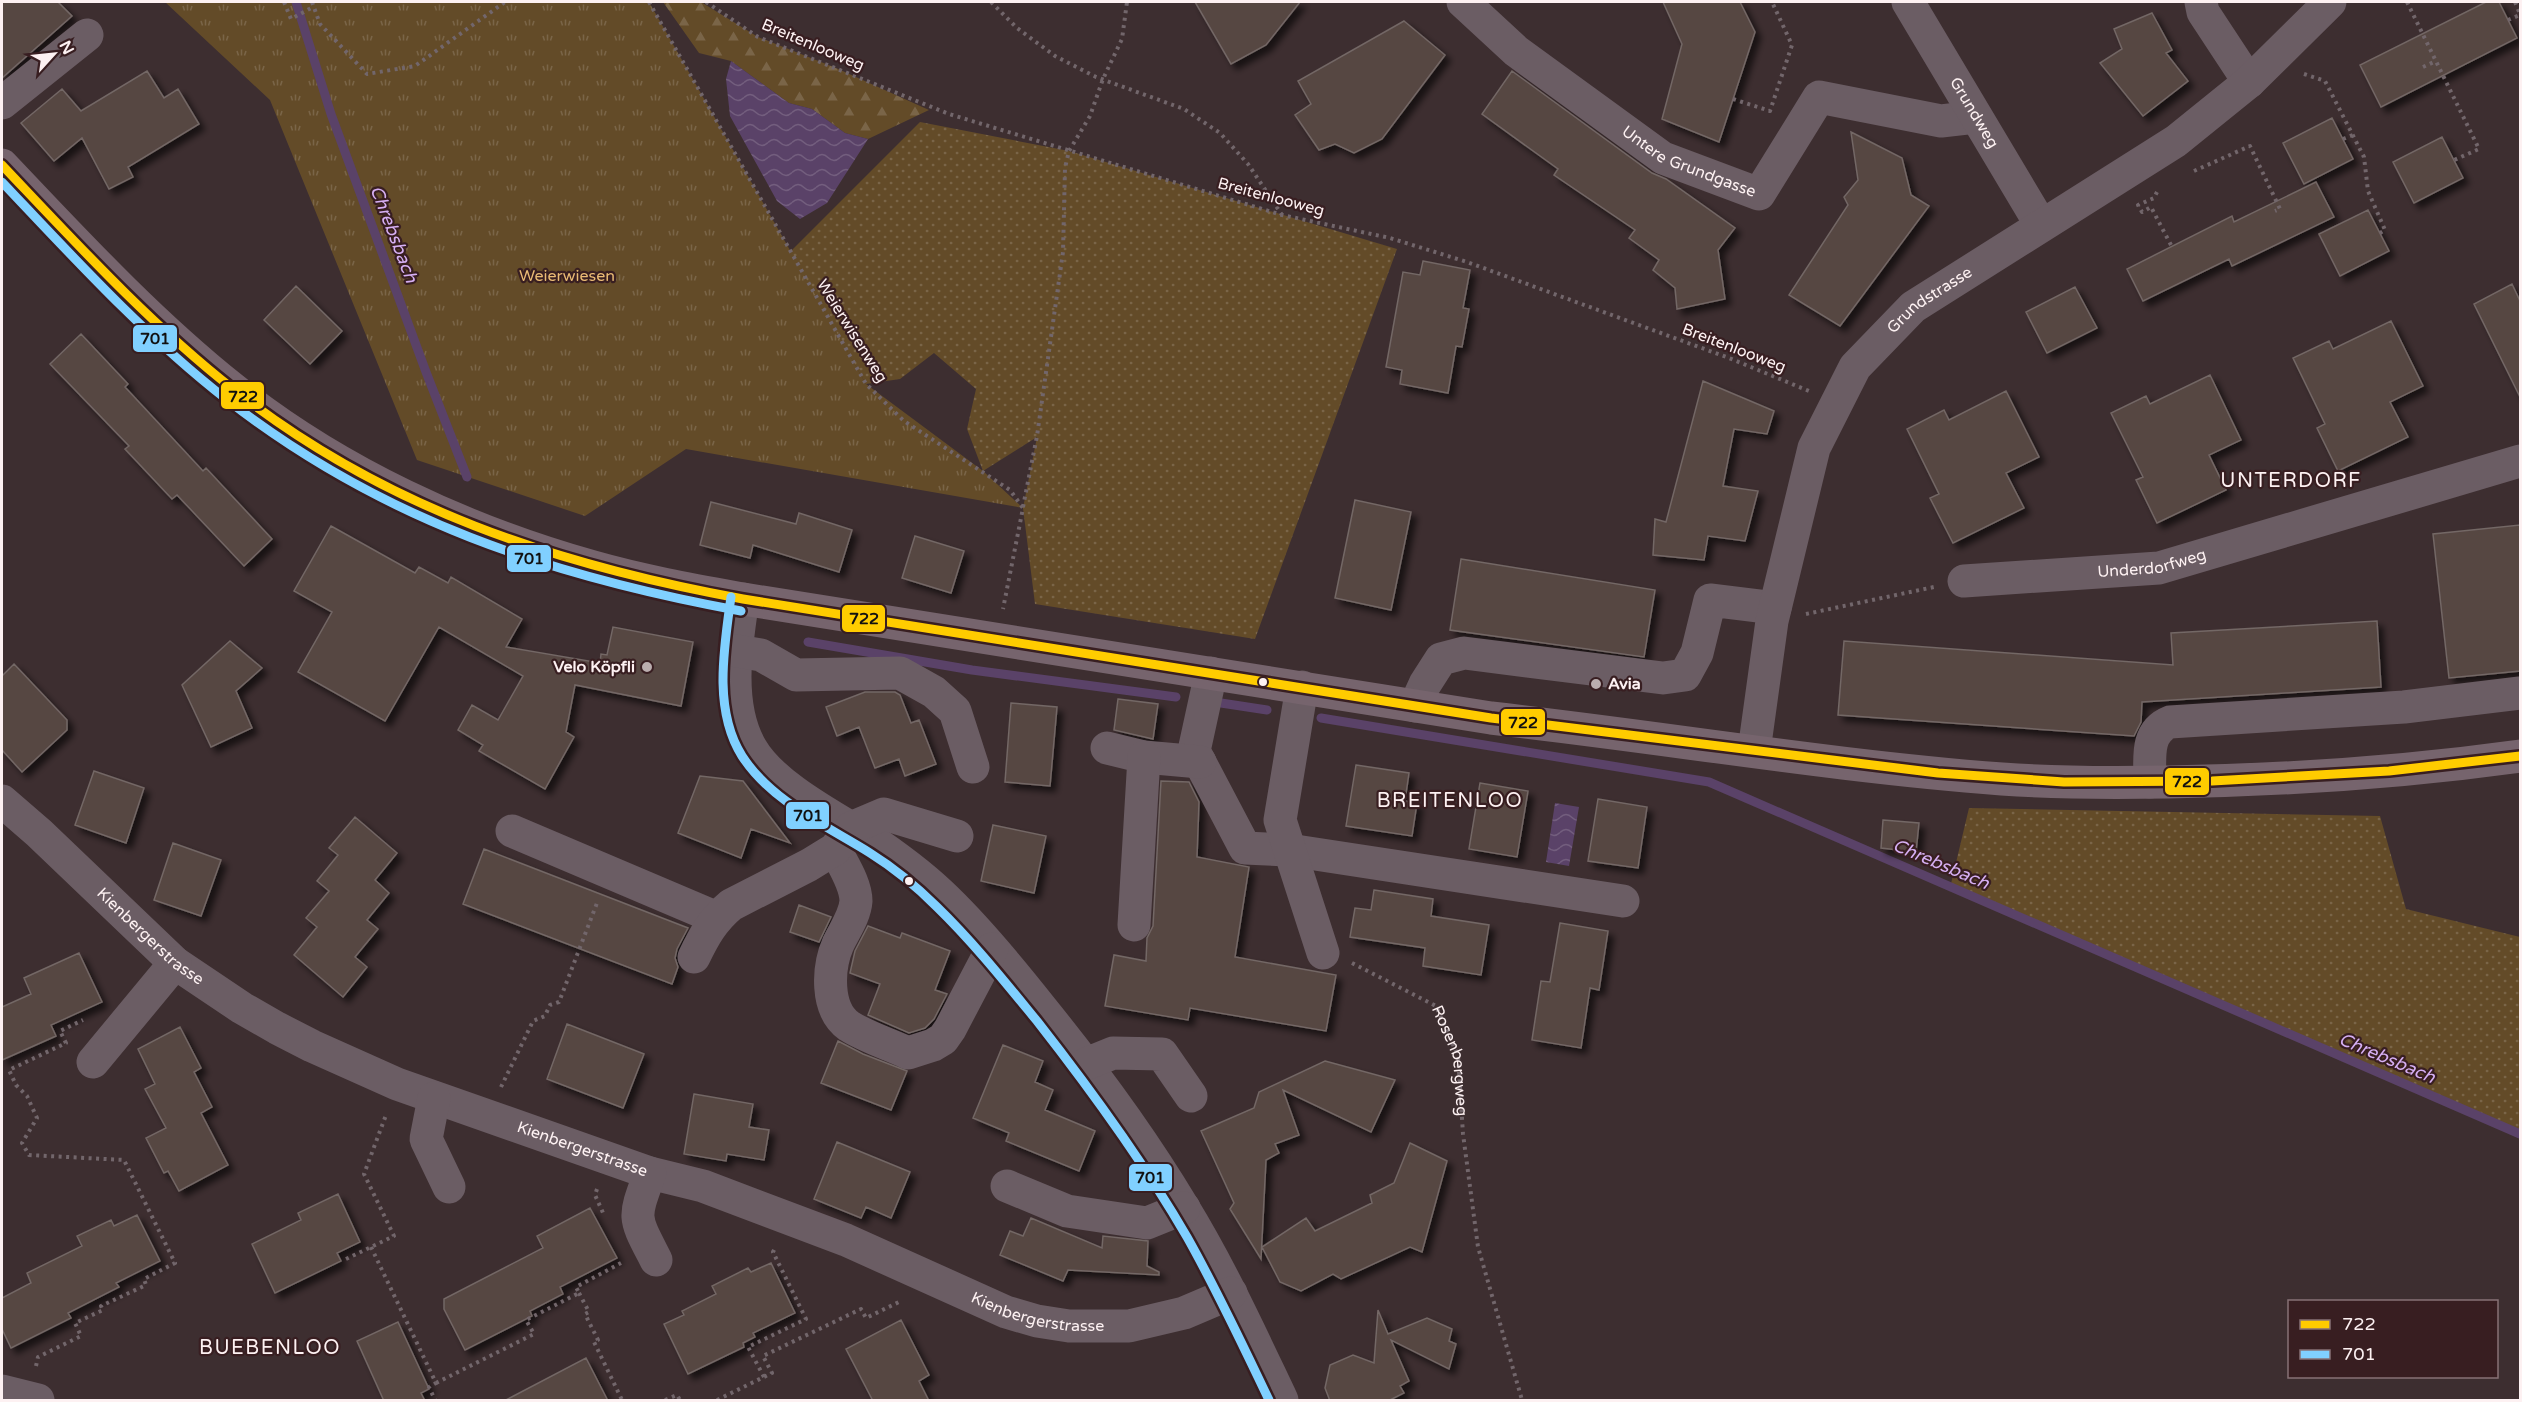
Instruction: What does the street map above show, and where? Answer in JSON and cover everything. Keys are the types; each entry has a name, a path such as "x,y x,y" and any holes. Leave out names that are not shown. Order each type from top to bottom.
{"main road":[{"path":"2,165 106,275 200,362 274,419 350,466 449,516 530,547 636,578 743,599 1415,706 1843,764 2004,779 2150,782 2268,780 2342,775 2520,756"}],"street":[{"name":"Untere Grundgasse","path":"1463,2 1516,51 1664,158 1759,194 1819,97 1941,121 1976,117"},
{"name":"Grundweg","path":"1908,2 2041,225"},
{"path":"2200,2 2203,12 2249,82"},
{"name":"Grundstrasse","path":"1754,751 1774,614 1814,448 1855,367 1913,307 2176,141 2249,82 2330,2"},
{"path":"2,103 87,35"},
{"name":"Underdorfweg","path":"1964,581 2159,568 2520,461"},
{"path":"743,599 737,651 738,717 750,746 761,763 843,839 905,863 932,886 969,922 1086,1064 1184,1208 1231,1293 1282,1401"},
{"path":"1415,706 1440,659 1464,653 1663,678 1685,675 1697,653 1710,600 1774,614"},
{"path":"737,651 761,655 796,675 900,673 934,692 955,711 973,767"},
{"path":"1211,673 1194,751 1245,848 1289,849 1623,901"},
{"path":"1302,687 1280,820 1323,953"},
{"path":"2150,782 2150,745 2154,734 2162,725 2170,722 2404,707 2520,693"},
{"path":"1107,748 1144,757 1200,762"},
{"path":"1134,926 1144,757"},
{"name":"Kienbergerstrasse","path":"2,801 39,833 175,963 242,1008 312,1046 434,1098 650,1173 703,1186 846,1240 1006,1312 1037,1321 1080,1327 1129,1326 1184,1313 1231,1293"},
{"path":"694,957 717,918 748,895 809,865 843,839 884,814 957,836"},
{"path":"512,831 717,918"},
{"path":"843,839 856,901 853,913 837,946 830,980 831,994 837,1009 848,1025 908,1053 933,1045 943,1039 950,1029 992,949"},
{"path":"93,1062 175,963"},
{"path":"1086,1064 1113,1053 1162,1054 1191,1096"},
{"path":"434,1098 426,1139 449,1187"},
{"path":"650,1173 636,1210 636,1220 656,1260"},
{"path":"1007,1186 1067,1211 1148,1223 1184,1208"}],"path":[{"path":"284,2 291,19 312,5 320,24 367,74 415,66 505,2"},
{"name":"Weierwisenweg","path":"649,2 866,384 904,421 1010,490 1023,508"},
{"name":"Breitenlooweg","path":"706,2 759,37 949,114 1282,215 1390,238 1467,262 1719,354 1837,403"},
{"path":"991,2 1017,28 1055,56 1103,79 1184,110 1220,133 1248,164 1282,215"},
{"path":"998,640 1037,436 1063,252 1065,168 1069,151 1090,116 1103,79 1122,39 1127,2"},
{"path":"1733,99 1770,111 1792,45 1772,2"},
{"path":"2407,2 2479,149 2454,160"},
{"path":"2508,20 2520,14 2515,2"},
{"path":"2423,67 2436,62"},
{"path":"2303,73 2325,81 2364,157 2367,191 2385,230 2380,233"},
{"path":"2343,139 2353,135"},
{"path":"2189,173 2250,146 2280,208 2275,212"},
{"path":"2163,184 2154,198 2138,205 2142,212 2151,207 2172,247"},
{"path":"1774,614 1964,581"},
{"path":"503,1082 533,1021 545,1016 550,1005 559,1002 577,951 611,873"},
{"name":"Rosenbergweg","path":"1323,953 1359,966 1436,1006 1458,1056 1463,1134 1478,1247 1522,1401"},
{"path":"24,1393 38,1357 81,1336 75,1323 103,1310 101,1306 146,1285 144,1279 175,1263 124,1160 29,1155 22,1143 36,1118 27,1096 16,1085 9,1070 66,1043 60,1031 87,1018"},
{"path":"346,1259 394,1236 364,1174 386,1115"},
{"path":"371,1247 436,1383"},
{"path":"764,1377 748,1347 806,1319 773,1252 775,1249"},
{"path":"621,1263 576,1287 589,1312 585,1314 598,1340 594,1342 622,1401"},
{"path":"435,1401 429,1387 534,1334 526,1320 579,1293"},
{"path":"717,1401 772,1373 763,1356 861,1309 866,1318 905,1298"},
{"path":"665,1401 677,1395 680,1401"}],"green space":[{"name":"Weierwiesen","path":"165,2 649,2 866,384 983,471 1023,508 686,449 585,516 417,460 270,100"},
{"path":"663,2 701,2 758,37 836,68 929,110 868,139 845,133 812,109 789,103 731,61 699,53"},
{"path":"920,122 1069,151 1397,249 1255,639 1035,604 1023,508 1037,437 983,471 967,429 976,389 934,353 900,379 866,384 790,252"},
{"path":"1969,808 2380,816 2406,909 2520,937 2520,1134 1950,888"}],"water":[{"path":"731,61 789,103 812,109 845,133 868,139 827,203 800,219 777,201 730,116 726,79"},
{"path":"1555,803 1579,807 1569,866 1546,862"}],"building":[{"path":"2,2 58,2 72,16 2,78"},
{"path":"1195,2 1300,2 1266,45 1231,64"},
{"path":"1663,2 1740,2 1755,32 1719,142 1662,119 1682,44"},
{"path":"2486,2 2499,2 2517,38 2381,107 2360,65"},
{"path":"2152,13 2172,50 2166,53 2188,81 2143,116 2100,63 2122,49 2114,29"},
{"path":"1404,21 1445,55 1382,139 1354,153 1335,144 1319,150 1295,115 1311,104 1298,81"},
{"path":"147,71 164,98 178,89 199,124 128,167 133,177 109,189 82,138 54,161 21,123 62,89 81,111"},
{"path":"1512,71 1652,173 1666,179 1735,228 1718,250 1725,299 1677,309 1675,288 1653,270 1659,260 1629,238 1635,230 1554,175 1558,169 1482,114"},
{"path":"2332,118 2353,159 2304,184 2283,143"},
{"path":"1851,132 1902,158 1911,195 1929,206 1840,326 1789,295 1848,205 1844,197 1858,180"},
{"path":"2442,137 2463,178 2414,203 2393,162"},
{"path":"2316,182 2334,217 2232,266 2229,259 2143,301 2127,269 2232,216 2234,222"},
{"path":"2368,210 2389,251 2340,276 2319,234"},
{"path":"1423,261 1470,270 1463,308 1469,309 1462,347 1456,346 1448,393 1400,384 1402,370 1386,367 1403,272 1420,275"},
{"path":"2512,284 2520,301 2520,397 2474,304"},
{"path":"296,286 342,331 310,364 264,320"},
{"path":"2075,287 2097,328 2047,353 2026,312"},
{"path":"2391,321 2423,386 2390,402 2408,437 2338,471 2317,428 2325,424 2293,358 2329,341 2333,349"},
{"path":"81,334 128,384 125,387 203,471 206,468 272,539 244,566 177,495 172,499 125,449 129,446 50,364"},
{"path":"2210,375 2241,440 2209,455 2226,490 2157,523 2136,480 2143,477 2111,413 2146,396 2150,404"},
{"path":"1703,381 1774,411 1767,434 1734,429 1723,486 1758,491 1745,541 1708,536 1704,560 1653,555 1655,519 1666,522"},
{"path":"2006,391 2039,457 2006,473 2024,508 1953,543 1930,498 1939,494 1907,429 1944,410 1949,420"},
{"path":"1355,500 1411,512 1391,610 1335,598"},
{"path":"711,502 796,524 799,513 852,530 839,572 753,545 750,558 700,545"},
{"path":"2520,525 2520,671 2449,678 2433,534"},
{"path":"331,526 415,573 419,567 448,583 451,577 522,619 506,647 600,663 601,654 607,655 613,627 693,642 681,706 575,685 566,732 574,737 545,789 479,751 483,745 458,730 472,705 498,720 523,676 439,627 385,721 298,672 332,612 294,591"},
{"path":"915,536 964,551 951,593 902,578"},
{"path":"1461,559 1655,590 1644,657 1450,630"},
{"path":"2377,621 2381,687 2142,702 2141,722 2134,736 1838,715 1844,641 2173,665 2171,633"},
{"path":"230,641 262,668 236,691 252,728 211,747 182,685"},
{"path":"14,664 67,720 67,730 22,772 2,750 2,676"},
{"path":"865,692 895,692 900,695 911,723 919,720 936,764 905,776 899,759 875,768 859,727 837,736 826,707"},
{"path":"1118,699 1158,704 1153,739 1114,730"},
{"path":"1011,703 1057,707 1050,786 1005,782"},
{"path":"1356,765 1409,773 1405,801 1417,803 1412,836 1346,826"},
{"path":"94,771 144,788 126,843 75,825"},
{"path":"700,776 743,781 790,843 751,829 741,858 678,833"},
{"path":"1161,781 1189,782 1199,802 1197,857 1249,867 1235,957 1336,975 1326,1031 1190,1008 1188,1020 1105,1006 1114,955 1146,961 1147,938 1153,926"},
{"path":"1480,783 1528,791 1517,857 1469,849"},
{"path":"1598,799 1647,807 1638,868 1588,861"},
{"path":"355,817 397,853 375,880 389,893 367,920 378,929 355,957 367,967 343,997 294,955 317,927 306,918 329,891 317,881 338,855 329,848"},
{"path":"1883,820 1919,823 1916,852 1881,848"},
{"path":"993,825 1046,836 1034,893 981,881"},
{"path":"173,843 221,860 201,916 154,900"},
{"path":"484,849 688,928 677,949 675,958 678,967 672,984 463,904"},
{"path":"1374,890 1433,899 1431,916 1489,925 1481,975 1423,966 1425,948 1350,937 1355,908 1371,910"},
{"path":"799,905 831,917 819,942 790,932"},
{"path":"1560,923 1608,931 1599,990 1590,988 1581,1048 1532,1040 1541,981 1550,982"},
{"path":"868,926 900,938 902,933 950,951 935,990 947,994 934,1019 925,1028 909,1033 868,1015 880,984 850,973 855,951"},
{"path":"79,953 102,1002 51,1025 56,1036 2,1060 2,1007 31,994 24,978"},
{"path":"567,1024 644,1054 623,1108 547,1079"},
{"path":"180,1027 201,1068 194,1072 212,1107 201,1113 228,1165 179,1191 168,1171 164,1173 146,1138 166,1128 145,1089 155,1084 138,1049"},
{"path":"838,1041 863,1054 907,1071 891,1110 821,1083"},
{"path":"1003,1045 1043,1061 1035,1082 1053,1090 1045,1110 1095,1131 1079,1171 1006,1141 1009,1133 973,1118"},
{"path":"1325,1061 1395,1080 1371,1132 1283,1090 1299,1135 1275,1144 1279,1153 1266,1160 1261,1259 1230,1209 1234,1203 1201,1131 1254,1108 1259,1092"},
{"path":"694,1094 753,1104 749,1127 769,1130 764,1160 727,1154 726,1161 684,1154"},
{"path":"837,1142 910,1172 891,1218 866,1207 861,1218 814,1199"},
{"path":"1410,1143 1447,1161 1422,1252 1410,1247 1341,1279 1333,1274 1301,1291 1280,1282 1262,1247 1306,1218 1315,1231 1372,1203 1370,1195 1394,1183"},
{"path":"338,1194 360,1242 337,1253 341,1261 275,1293 252,1244 301,1220 298,1213"},
{"path":"590,1208 617,1258 560,1287 563,1294 530,1311 532,1316 465,1350 444,1309 444,1299 543,1248 537,1236"},
{"path":"137,1215 160,1261 116,1283 119,1287 68,1313 71,1318 11,1348 2,1329 2,1298 31,1283 27,1273 82,1246 77,1236 111,1220 114,1226"},
{"path":"1031,1218 1102,1248 1103,1236 1148,1241 1147,1266 1159,1272 1159,1275 1068,1270 1063,1281 1000,1255 1010,1231 1023,1236"},
{"path":"771,1263 795,1313 753,1333 755,1337 743,1343 744,1347 688,1374 664,1324 684,1315 682,1311 716,1294 712,1286 748,1268 751,1272"},
{"path":"1378,1310 1388,1334 1427,1318 1452,1329 1449,1341 1456,1344 1449,1369 1391,1340 1409,1381 1400,1386 1404,1393 1388,1401 1330,1401 1325,1388 1330,1365 1353,1355 1374,1363"},
{"path":"901,1320 929,1375 919,1381 929,1401 873,1401 846,1349"},
{"path":"398,1322 429,1389 421,1393 425,1401 384,1401 357,1341"},
{"path":"586,1358 608,1401 504,1401"}],"waterway":[{"name":"Chrebsbach","path":"296,2 331,114 467,477"},
{"name":"Chrebsbach","path":"808,642 972,670 1176,697"},
{"name":"Chrebsbach","path":"1221,703 1267,710"},
{"name":"Chrebsbach","path":"1321,718 1709,782 2520,1134"}],"transit line":[{"name":"722","path":"2,165 114,282 172,337 233,389 291,431 350,467 411,499 475,526 539,549 606,569 674,585 743,599 1491,718 1938,773 2064,782 2212,781 2389,771 2520,756"},
{"name":"701","path":"2,182 55,239 166,349 226,399 285,441 345,478 407,510 470,537 535,560 670,597 741,611"},
{"name":"701","path":"731,597 724,658 724,699 727,719 742,756 754,772 783,799 879,859 921,892 950,920 1001,977 1077,1073 1153,1181 1209,1277 1269,1400"}],"place":[{"name":"Velo Köpfli","path":"647,667"},
{"name":"Avia","path":"1596,684"}],"district":[{"name":"UNTERDORF","path":"2291,481"},
{"name":"BREITENLOO","path":"1450,801"},
{"name":"BUEBENLOO","path":"270,1348"}]}
